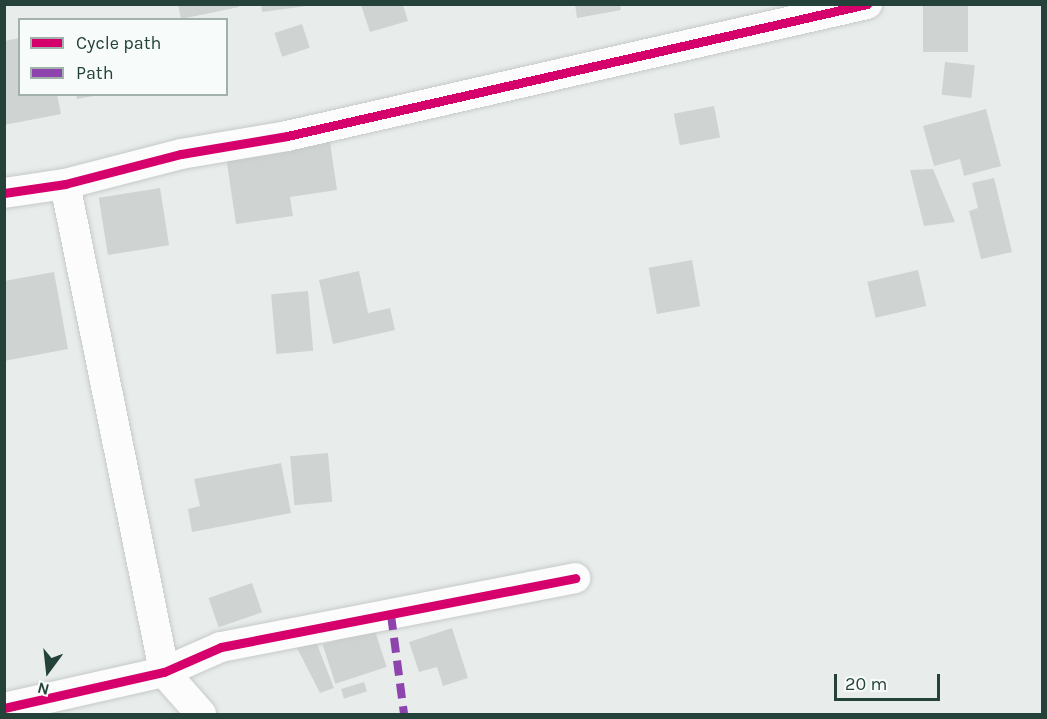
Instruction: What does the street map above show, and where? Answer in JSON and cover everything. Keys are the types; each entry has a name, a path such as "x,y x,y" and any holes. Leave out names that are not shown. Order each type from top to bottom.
{"street":[{"path":"4,193 65,184 181,154 287,136 867,4"},
{"path":"65,184 164,672 201,714"},
{"path":"4,708 164,672 221,647 575,578"}],"building":[{"path":"178,4 239,4 239,7 181,18"},
{"path":"261,4 307,4 307,6 262,12"},
{"path":"575,4 620,4 621,10 577,18"},
{"path":"923,4 968,4 968,52 923,52"},
{"path":"361,5 403,5 408,21 370,32"},
{"path":"302,24 310,48 282,57 274,33"},
{"path":"18,38 18,96 57,96 61,114 4,125 4,41"},
{"path":"945,62 975,65 971,98 942,95"},
{"path":"76,96 94,96 77,99"},
{"path":"714,106 720,137 680,145 674,114"},
{"path":"986,109 1001,166 964,176 960,159 934,166 923,126"},
{"path":"329,135 337,190 290,197 293,216 236,224 225,150"},
{"path":"933,169 955,222 924,226 910,170"},
{"path":"994,178 1012,252 981,259 969,211 978,208 972,183"},
{"path":"160,188 169,245 108,255 99,198"},
{"path":"692,260 700,306 657,314 649,268"},
{"path":"918,270 926,306 876,318 867,282"},
{"path":"359,271 368,313 390,308 395,330 333,344 319,280"},
{"path":"54,272 68,349 4,361 4,281"},
{"path":"308,291 313,351 276,354 271,294"},
{"path":"328,453 332,502 294,505 290,456"},
{"path":"281,463 291,513 192,532 188,509 200,506 194,479"},
{"path":"252,583 262,612 219,627 209,598"},
{"path":"374,628 387,667 335,684 323,645"},
{"path":"452,628 468,678 443,686 437,667 419,672 409,642"},
{"path":"315,639 334,688 320,693 296,646"},
{"path":"364,682 367,692 344,699 341,689"}],"marked path":[{"path":"391,615 404,714"}],"cycle path":[{"path":"4,193 65,184 181,154 287,136 867,4"},
{"path":"4,708 164,672 221,647 575,578"}]}
